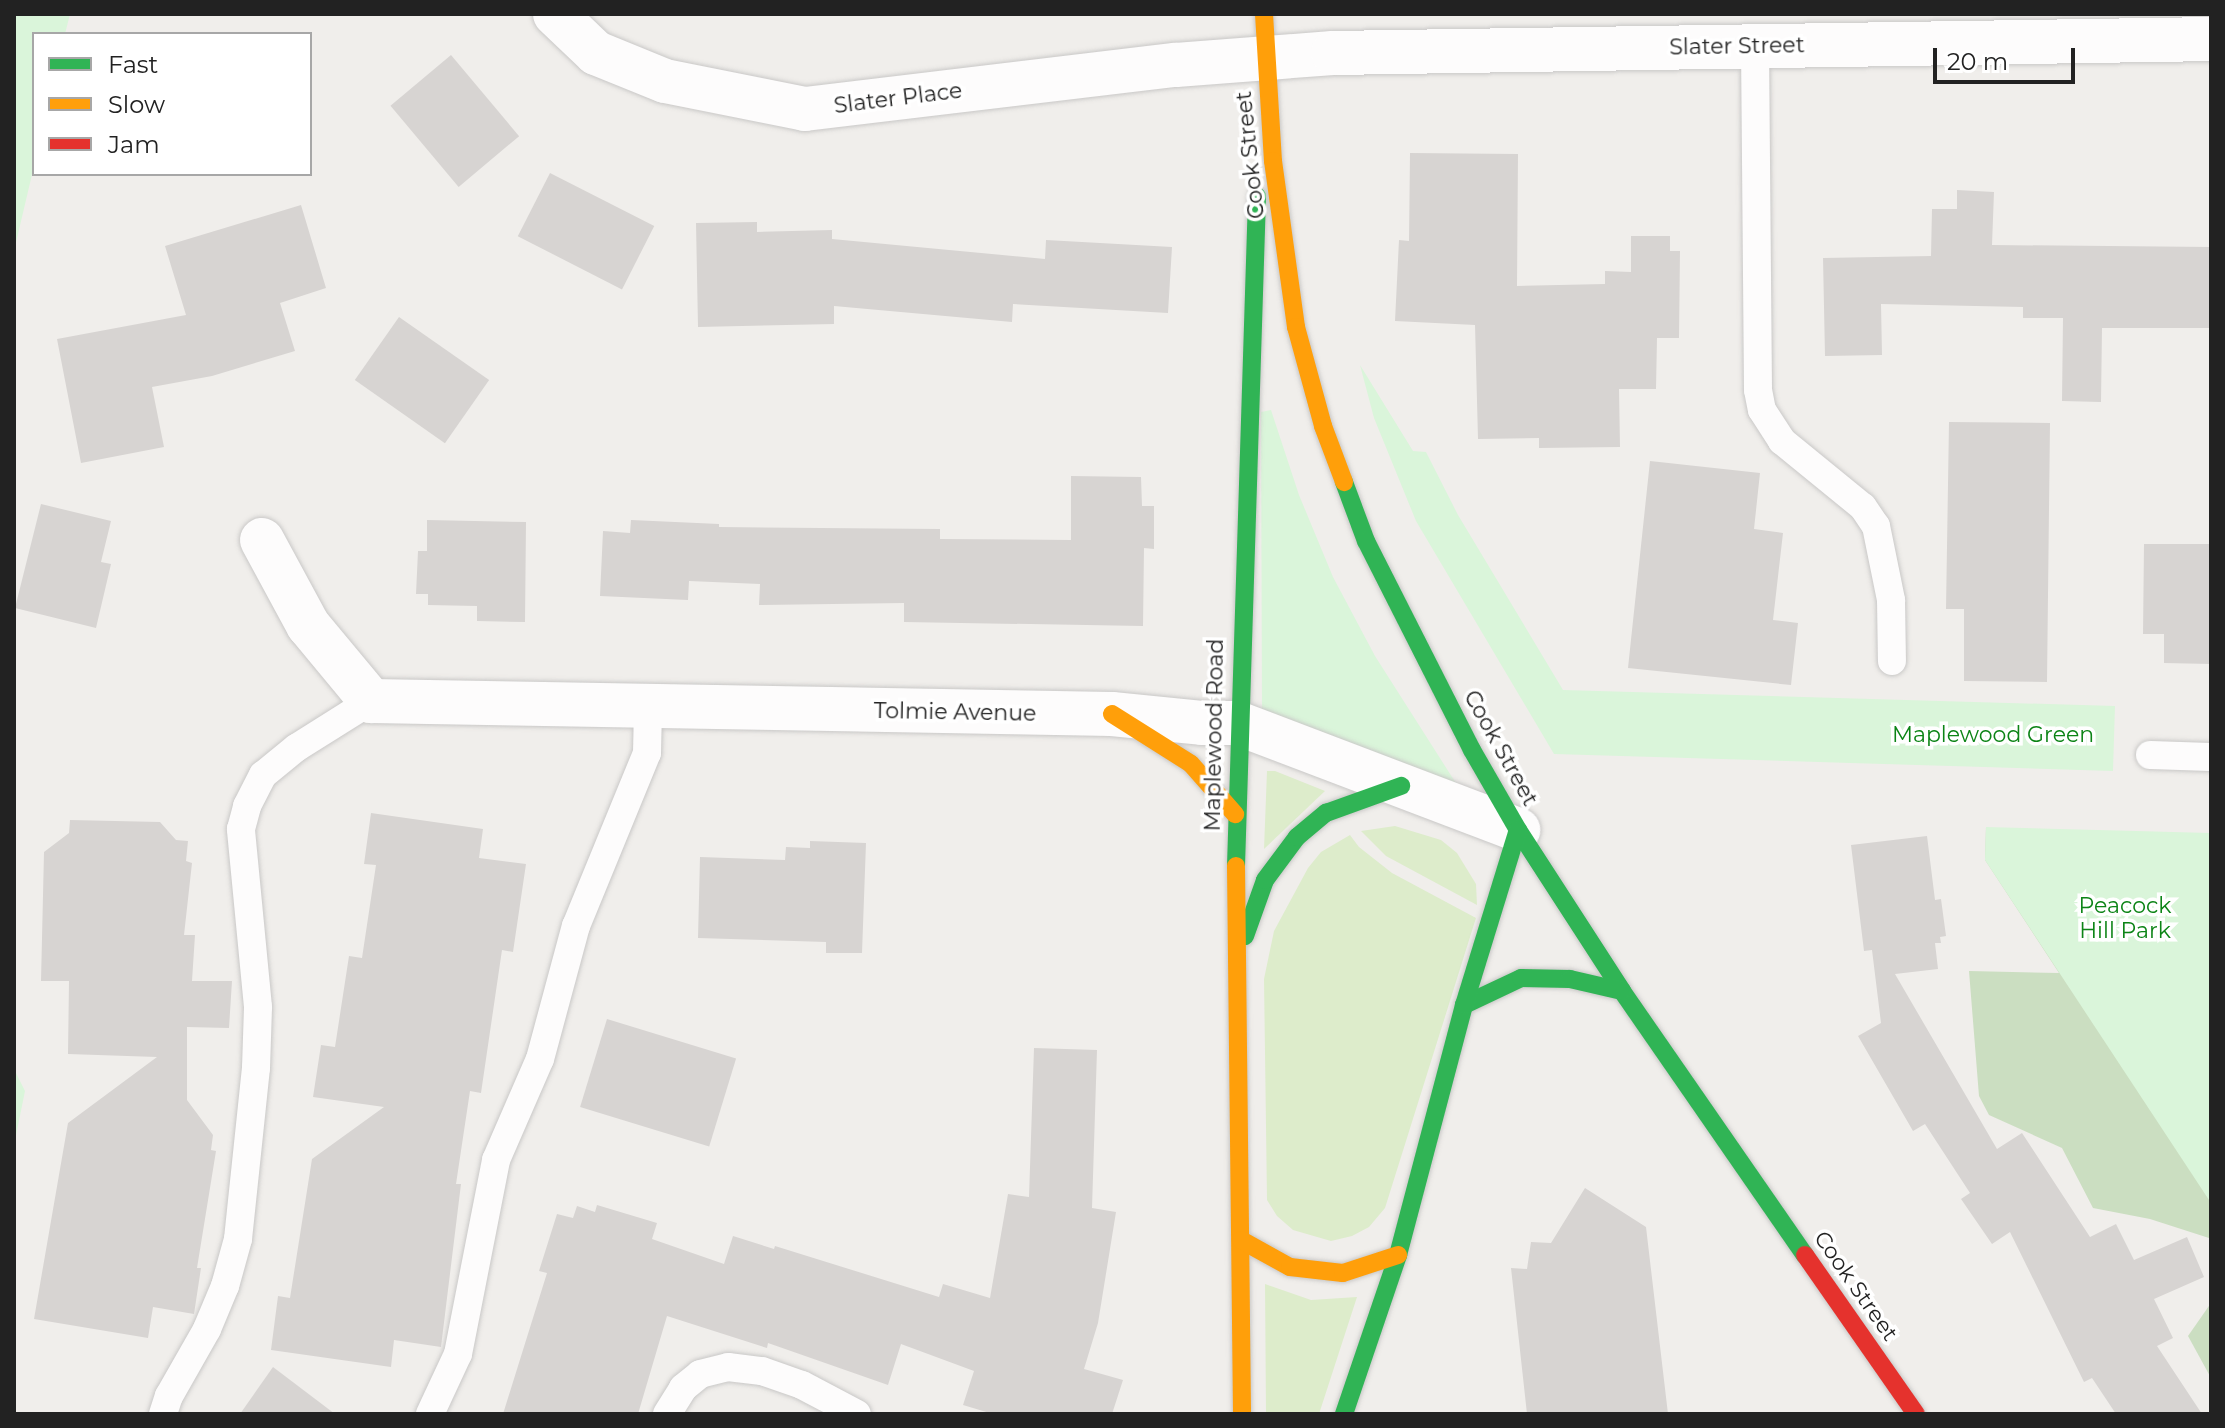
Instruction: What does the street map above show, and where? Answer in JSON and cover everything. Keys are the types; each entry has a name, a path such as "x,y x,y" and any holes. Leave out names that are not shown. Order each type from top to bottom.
{"street":[{"name":"Slater Place","path":"555,14 596,53 665,81 805,109 1264,58"},
{"name":"Cook Street","path":"1264,14 1264,58 1273,161 1296,327 1323,426 1366,541 1472,750 1518,830 1622,991 1916,1414"},
{"name":"Slater Street","path":"1264,58 1333,53 2211,39"},
{"name":"Maplewood Road","path":"1242,1414 1235,814 1264,58"},
{"path":"262,540 308,625 371,701"},
{"name":"Tolmie Avenue","path":"371,701 1112,714 1202,723 1237,723 1518,830"},
{"path":"1112,714 1191,764 1235,814"},
{"path":"1236,960 1265,880 1297,837 1326,813 1401,786"},
{"path":"1344,1414 1398,1255 1464,1005 1518,830"},
{"path":"1464,1005 1521,978 1570,979 1622,991"},
{"path":"1241,1240 1290,1267 1343,1273 1398,1255"}],"lane":[{"path":"1755,46 1758,390 1762,410 1782,441 1863,507 1876,526 1891,600 1892,661"},
{"path":"163,1414 169,1396 207,1329 225,1286 238,1239 256,1068 258,1007 241,829 247,806 263,775 296,748 371,701"},
{"path":"430,1414 458,1354 496,1160 540,1059 576,926 647,753 648,708"},
{"path":"2150,755 2211,757"},
{"path":"667,1414 683,1388 700,1374 728,1367 762,1371 788,1380 857,1414"}],"green space":[{"path":"14,14 70,14 66,32 32,32 32,174 14,251"},
{"name":"Maplewood Green","path":"1360,365 1413,451 1426,452 1458,515 1563,690 2115,706 2113,771 1554,754 1416,521 1374,418"},
{"path":"1271,410 1299,495 1333,577 1375,656 1459,788 1262,715 1261,412"},
{"path":"1267,771 1275,771 1325,791 1264,849"},
{"path":"1395,826 1441,840 1457,853 1476,884 1477,905 1386,856 1361,831"},
{"path":"1986,827 2211,898 2211,1284 2209,1238 2150,1219 2093,1208 2062,1148 1989,1115 1979,1096 1969,971 2059,973 1985,860"},
{"name":"Peacock Hill Park","path":"1986,827 2211,833 2211,1203 1985,860"},
{"path":"1350,835 1359,847 1392,873 1476,918 1385,1208 1369,1227 1352,1236 1331,1241 1293,1230 1277,1216 1267,1200 1264,979 1274,931 1308,868 1321,852"},
{"path":"14,1069 25,1091 14,1145"},
{"path":"1265,1284 1311,1300 1357,1297 1319,1414 1266,1414"},
{"path":"2211,1303 2211,1378 2188,1336"}],"building":[{"path":"451,55 519,136 459,187 390,106"},
{"path":"1410,153 1518,154 1517,286 1605,284 1605,271 1631,272 1631,236 1670,236 1670,251 1680,251 1679,338 1657,338 1656,389 1619,389 1620,447 1539,448 1539,438 1478,439 1475,325 1395,321 1399,240 1409,241"},
{"path":"550,173 654,226 622,289 518,236"},
{"path":"1957,190 1994,192 1992,245 2211,247 2211,328 2102,328 2101,402 2062,401 2063,318 2023,318 2023,307 1881,304 1882,355 1825,356 1823,258 1931,256 1932,209 1957,209"},
{"path":"301,205 326,288 280,303 295,351 212,376 152,387 164,447 81,463 57,339 186,315 165,246"},
{"path":"757,222 757,232 832,230 832,239 1045,259 1046,240 1172,247 1168,313 1013,304 1012,322 834,306 834,324 698,327 696,223"},
{"path":"399,317 489,380 445,443 355,380"},
{"path":"1949,422 2050,423 2047,682 1964,681 1964,609 1946,609"},
{"path":"1650,461 1760,473 1754,529 1783,533 1773,620 1798,623 1791,685 1628,668"},
{"path":"1071,476 1141,477 1142,506 1154,506 1154,549 1144,548 1143,626 904,622 904,603 759,605 760,584 689,581 688,600 600,596 603,531 630,533 631,520 719,524 719,527 940,529 940,539 1071,540"},
{"path":"41,504 111,521 101,562 111,564 96,628 15,608"},
{"path":"427,520 526,522 525,622 477,621 477,606 428,605 428,594 416,594 418,551 427,551"},
{"path":"2144,544 2211,544 2211,664 2164,663 2164,634 2143,634"},
{"path":"371,813 483,829 479,858 526,864 513,952 502,950 481,1093 470,1091 456,1184 461,1184 441,1347 394,1340 391,1367 271,1350 278,1296 290,1298 312,1159 384,1107 313,1097 321,1045 335,1047 349,956 362,958 376,865 364,864"},
{"path":"70,820 160,822 176,840 188,841 186,861 192,863 184,935 195,935 192,981 232,981 229,1028 187,1027 187,1100 213,1135 211,1150 216,1151 197,1268 201,1268 194,1314 153,1307 148,1338 34,1319 68,1123 157,1057 68,1054 69,981 41,981 44,852 69,833"},
{"path":"1927,836 1935,900 1941,899 1946,936 1940,937 1941,943 1935,943 1938,969 1895,974 1997,1149 2022,1133 2090,1237 2116,1224 2134,1260 2187,1237 2204,1277 2154,1299 2173,1338 2157,1346 2202,1414 2116,1414 2092,1378 2084,1382 2010,1232 1992,1244 1961,1199 1970,1193 1925,1124 1913,1131 1858,1036 1881,1023 1872,950 1864,951 1851,845"},
{"path":"810,841 866,843 862,953 826,953 826,942 698,938 700,857 785,860 786,847 810,848"},
{"path":"607,1019 736,1058 709,1146 580,1107"},
{"path":"1034,1048 1097,1050 1092,1208 1116,1212 1098,1323 1084,1369 1123,1380 1112,1414 993,1414 963,1405 974,1371 901,1344 888,1385 768,1343 767,1348 667,1316 638,1414 503,1414 547,1273 539,1271 557,1214 573,1218 577,1206 595,1212 597,1205 657,1223 652,1239 724,1264 733,1236 939,1297 943,1284 990,1298 1008,1194 1029,1197"},
{"path":"1585,1188 1646,1227 1668,1414 1527,1414 1511,1268 1527,1269 1531,1242 1551,1243"},
{"path":"273,1367 335,1414 240,1414"}],"traffic: fast":[{"path":"1236,866 1257,196"},
{"path":"1344,482 1366,541 1472,750 1518,830 1622,991 1805,1255"},
{"path":"1245,936 1265,880 1297,837 1326,813 1401,786"},
{"path":"1344,1414 1398,1255 1464,1005 1518,830"},
{"path":"1464,1005 1521,978 1570,979 1622,991"}],"traffic: slow":[{"path":"1264,14 1273,161 1296,327 1323,426 1344,482"},
{"path":"1112,714 1191,764 1235,814"},
{"path":"1236,866 1242,1414"},
{"path":"1241,1240 1290,1267 1343,1273 1398,1255"}],"traffic: jam":[{"path":"1805,1255 1916,1414"}]}
